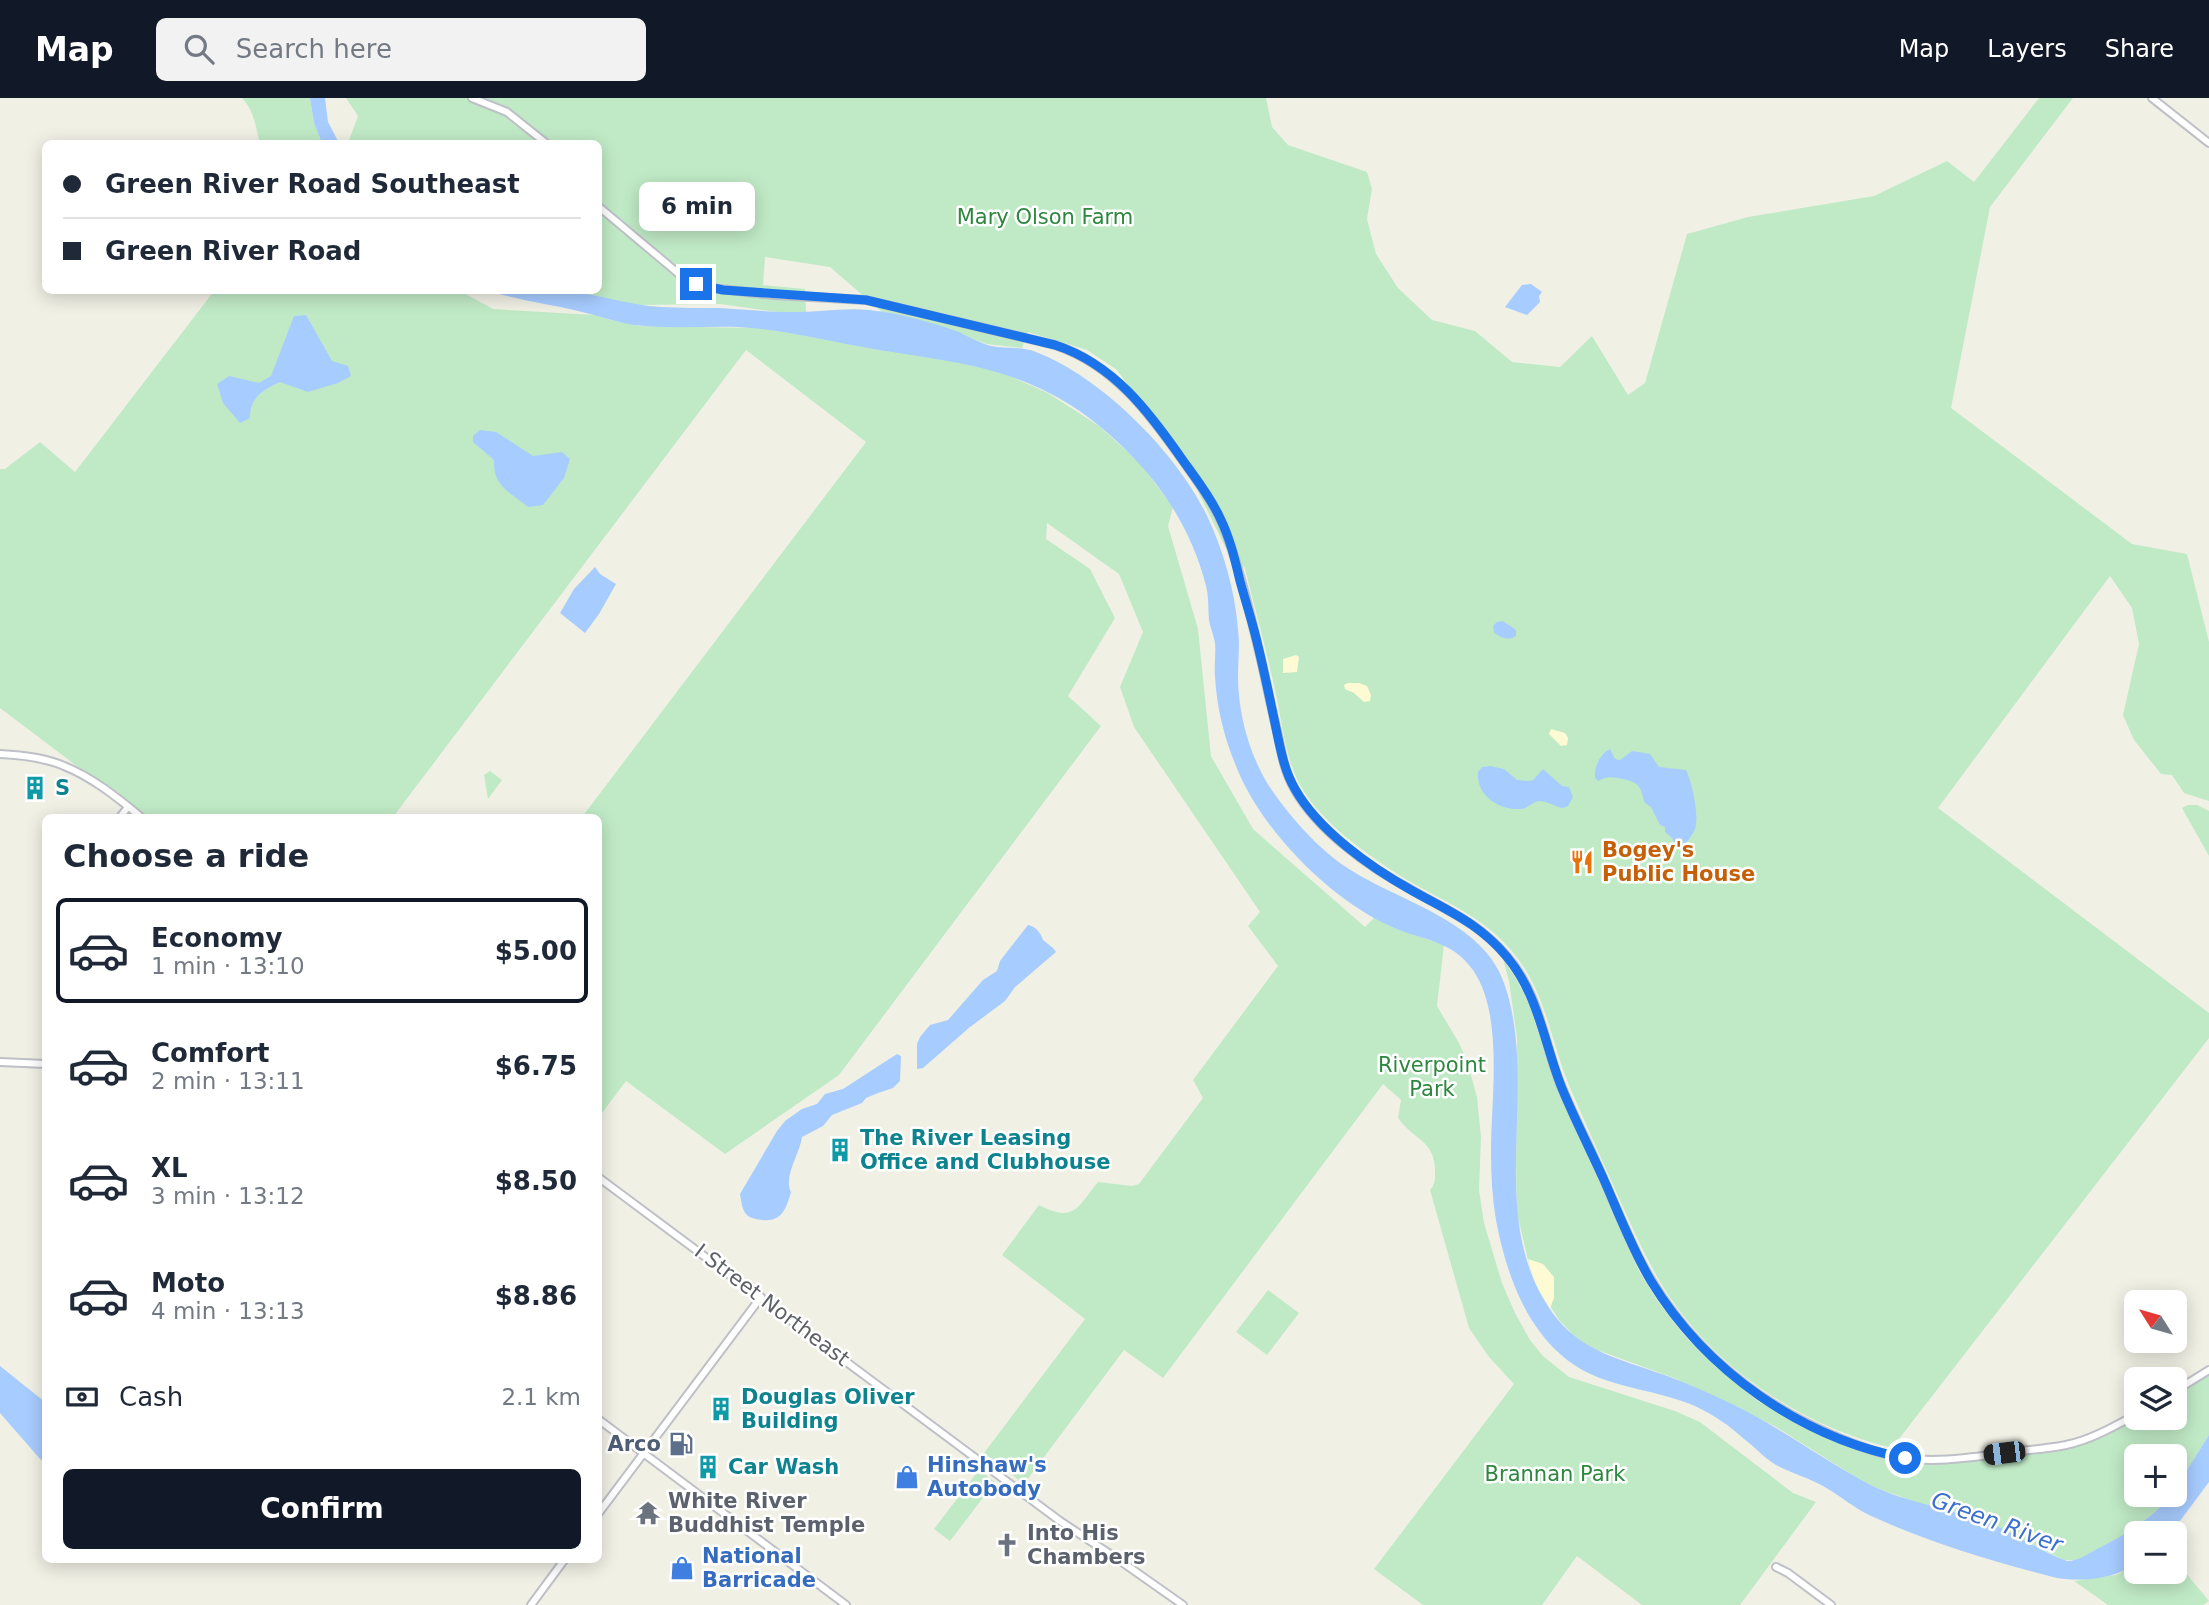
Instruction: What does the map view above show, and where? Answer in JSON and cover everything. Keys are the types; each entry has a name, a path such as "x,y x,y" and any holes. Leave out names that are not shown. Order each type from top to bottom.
{"street":[{"path":"471,98 507,112 542,140"},
{"path":"2152,98 2209,143"},
{"path":"602,209 679,274 702,287 866,300 1055,345 1084,356 1135,397 1167,438 1221,519 1258,646 1281,752 1294,788 1310,811 1350,848 1399,883 1471,923 1487,935 1510,960 1530,993 1564,1093 1636,1251 1684,1328 1711,1357 1759,1396 1806,1423 1845,1440 1888,1455 1929,1460 1967,1458 2071,1444 2124,1421"},
{"path":"0,754 26,755 64,766 104,788 135,814"},
{"path":"122,814 128,807"},
{"path":"0,1062 42,1064"},
{"name":"I Street Northeast","path":"602,1180 1060,1521 1183,1605"},
{"path":"602,1508 761,1297"},
{"path":"2187,1384 2209,1370"},
{"path":"602,1422 846,1605"},
{"path":"531,1605 562,1563"},
{"path":"1776,1567 1830,1605"}],"green space":[{"path":"242,98 310,98 314,123 321,140 259,140"},
{"name":"Mary Olson Farm","path":"346,98 1266,98 1272,127 1288,145 1367,172 1372,189 1367,219 1376,254 1398,288 1432,320 1475,331 1512,362 1560,367 1592,336 1628,395 1645,383 1687,234 1748,217 1874,196 1947,161 1974,182 2039,98 2073,98 1990,207 1951,408 2132,544 2187,554 2209,642 2209,801 2184,793 2172,775 2161,774 2134,740 2123,715 2139,644 2132,608 2110,576 1938,808 2209,1013 2209,1038 1892,1448 1860,1439 1797,1411 1740,1373 1715,1351 1663,1287 1636,1236 1571,1090 1539,996 1523,966 1509,948 1478,920 1407,880 1364,851 1328,821 1308,798 1287,751 1272,675 1244,566 1238,573 1183,461 1117,370 1087,350 1028,332 1022,348 986,344 951,330 882,312 830,267 765,257 763,285 805,289 806,312 777,312 720,304 638,305 583,294 602,294 602,140 349,140 358,116"},
{"path":"212,294 466,294 493,309 595,315 640,326 759,328 956,361 1005,374 1048,393 1099,426 1139,462 1173,507 1168,526 1198,629 1211,756 1253,829 1365,927 1374,918 1394,928 1444,945 1437,1006 1467,1061 1477,1097 1481,1137 1479,1190 1484,1223 1502,1283 1530,1340 1543,1356 1569,1377 1675,1411 1700,1422 1793,1493 1816,1502 1740,1605 1642,1605 1577,1556 1542,1605 1423,1605 1374,1569 1514,1384 1489,1357 1469,1328 1430,1190 1435,1178 1432,1154 1398,1118 1401,1100 1383,1084 1163,1378 1124,1350 1024,1484 984,1453 1085,1319 1002,1255 1039,1205 1060,1213 1068,1212 1079,1205 1098,1182 1132,1186 1139,1184 1203,1098 1193,1080 1278,966 1248,926 1260,912 1134,727 1120,687 1143,632 1119,574 1047,523 1046,539 1090,569 1115,618 1068,696 1101,726 839,1075 725,1154 626,1081 602,1113 602,814 584,814 866,442 746,350 395,814 140,814 0,708 0,469 5,469 40,442 75,472"},
{"path":"490,771 502,780 488,799 484,775"},
{"path":"2197,805 2209,811 2209,856 2182,808"},
{"path":"1503,959 1530,1006 1553,1078 1639,1271 1683,1334 1716,1367 1758,1401 1819,1435 1886,1459 1936,1464 2056,1452 2104,1437 2124,1426 2124,1430 2187,1430 2187,1386 2209,1372 2209,1435 2187,1470 2187,1444 2124,1444 2124,1507 2160,1507 2145,1521 2124,1521 2124,1535 2078,1560 2064,1560 1980,1519 1924,1505 1879,1489 1776,1427 1731,1404 1674,1378 1589,1347 1576,1338 1559,1320 1537,1285 1517,1213 1517,1038"},
{"path":"1268,1290 1299,1313 1267,1355 1236,1332"},
{"path":"979,1470 995,1482 950,1541 934,1529"},
{"path":"2124,1571 2124,1584 2187,1584 2187,1574 2209,1601 2203,1605 2108,1605 2074,1581 2116,1575"}],"sand":[{"path":"1296,655 1299,657 1297,672 1283,673 1283,659"},
{"path":"1348,683 1367,686 1371,695 1370,701 1364,702 1345,689 1344,685"},
{"path":"1551,729 1565,733 1568,738 1567,745 1561,746 1549,734"},
{"path":"1528,1259 1543,1264 1554,1277 1554,1298 1550,1308 1536,1285"}],"water":[{"path":"310,98 325,98 328,122 337,140 321,140 314,123"},
{"path":"1531,284 1542,292 1539,296 1540,302 1527,315 1505,307 1522,285"},
{"path":"499,294 586,294 661,307 779,312 849,309 880,311 937,325 991,346 1036,352 1087,380 1112,399 1158,444 1178,469 1195,494 1214,531 1224,558 1234,601 1239,635 1238,676 1243,719 1250,747 1269,786 1305,832 1326,852 1369,881 1459,928 1478,944 1493,962 1504,983 1514,1025 1518,1068 1516,1156 1522,1242 1535,1282 1558,1320 1569,1332 1595,1349 1678,1380 1734,1405 1878,1488 1984,1521 2067,1561 2079,1559 2124,1534 2124,1570 2098,1578 2057,1578 1916,1535 1871,1516 1823,1486 1775,1464 1727,1425 1703,1410 1679,1400 1591,1374 1574,1365 1546,1339 1525,1309 1517,1292 1500,1238 1495,1211 1491,1151 1494,1058 1489,1010 1483,989 1473,970 1456,953 1370,916 1323,882 1280,838 1262,815 1236,766 1222,723 1216,689 1215,643 1209,620 1207,590 1198,560 1187,534 1159,488 1142,467 1103,429 1055,396 1028,383 976,367 769,330 634,325"},
{"path":"306,315 332,361 348,366 351,376 308,392 280,382 255,399 250,418 240,423 223,403 217,384 229,376 259,383 271,376 294,316"},
{"path":"480,430 496,432 533,456 562,452 570,459 564,478 543,505 528,507 499,483 494,460 473,442 473,436"},
{"path":"595,567 600,574 616,584 585,633 560,613 574,589"},
{"path":"1503,621 1516,630 1516,636 1505,638 1494,632 1493,626"},
{"path":"1610,749 1615,759 1620,760 1632,751 1650,754 1659,767 1686,770 1694,797 1696,818 1695,830 1685,844 1676,846 1665,832 1665,827 1660,825 1651,807 1645,803 1636,784 1615,778 1598,781 1595,778 1598,761"},
{"path":"1482,767 1504,769 1517,780 1528,781 1533,780 1543,769 1562,786 1569,787 1573,797 1568,806 1563,808 1541,801 1523,809 1504,807 1490,800 1478,780 1478,772"},
{"path":"1028,925 1037,930 1056,952 1015,987 1005,1001 923,1068 917,1069 917,1044 920,1037 930,1025 948,1020 983,980 997,971 1000,961"},
{"path":"897,1054 901,1056 900,1081 893,1088 832,1115 823,1126 802,1137 790,1172 791,1192 779,1217 769,1220 747,1215 740,1194 785,1121 802,1109 817,1104 825,1094 843,1089"},
{"path":"0,1366 42,1400 42,1460 41,1460 0,1413"},
{"path":"2209,1435 2209,1482 2180,1521 2144,1521 2160,1507 2187,1507 2187,1470"}],"place":[{"name":"S","path":"35,788"},
{"name":"Bogey's Public House","path":"1582,862"},
{"name":"The River Leasing Office and Clubhouse","path":"840,1150"},
{"name":"Douglas Oliver Building","path":"721,1409"},
{"name":"Arco","path":"681,1444"},
{"name":"Car Wash","path":"708,1467"},
{"name":"Hinshaw's Autobody","path":"907,1477"},
{"name":"White River Buddhist Temple","path":"648,1513"},
{"name":"Into His Chambers","path":"1007,1545"},
{"name":"National Barricade","path":"682,1568"}],"route":[{"path":"696,284 708,288 774,295 866,300 1055,345 1084,356 1135,397 1153,418 1221,519 1258,646 1281,752 1294,788 1322,824 1350,848 1413,892 1471,923 1487,935 1518,971 1539,1016 1564,1093 1636,1251 1649,1278 1684,1328 1711,1357 1782,1411 1845,1440 1905,1458"}],"park label":[{"name":"Riverpoint Park","path":"1432,1077"},
{"name":"Brannan Park","path":"1555,1474"}],"water label":[{"name":"Green River","path":"1997,1522"}]}
